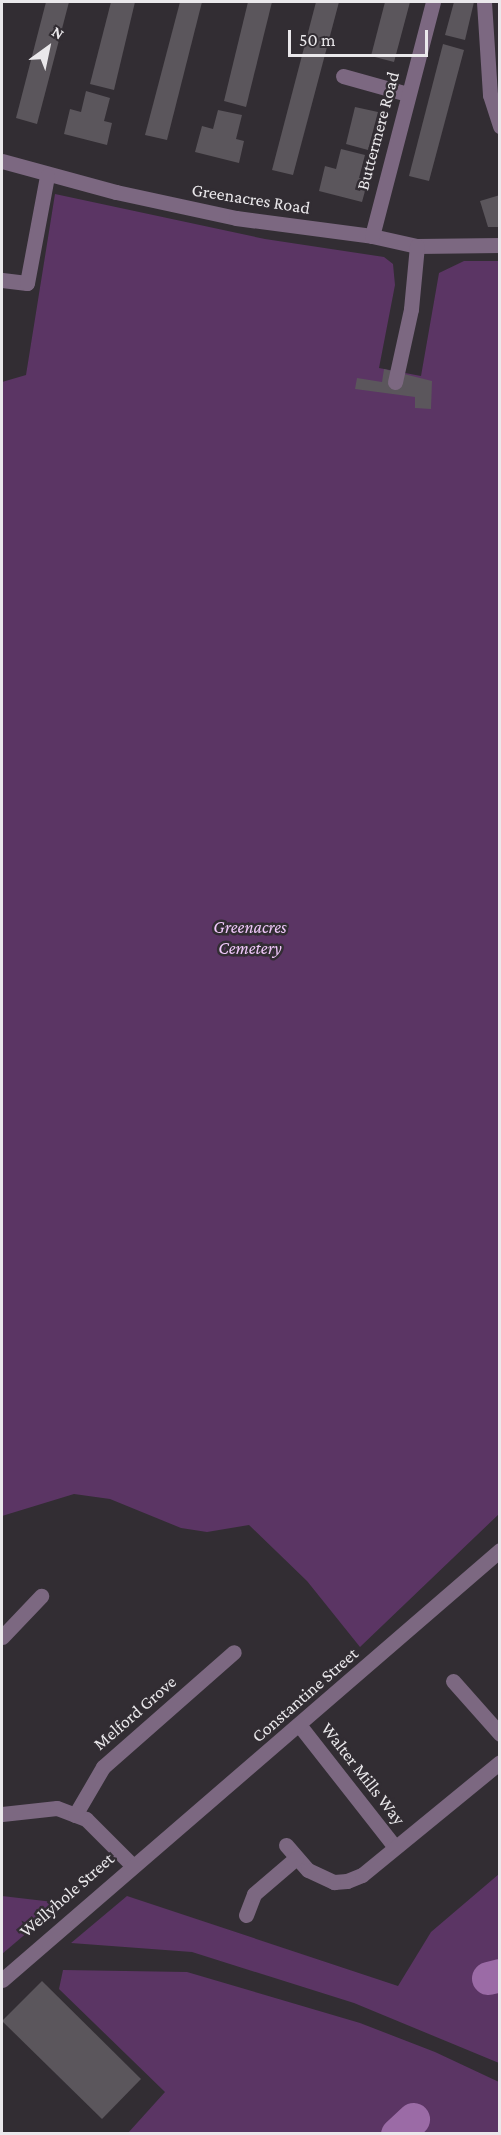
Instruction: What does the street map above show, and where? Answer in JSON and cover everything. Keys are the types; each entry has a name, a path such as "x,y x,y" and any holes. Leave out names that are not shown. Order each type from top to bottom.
{"street":[{"name":"Buttermere Road","path":"372,236 433,2"},
{"path":"484,2 500,126"},
{"path":"343,76 408,94"},
{"name":"Greenacres Road","path":"2,161 47,176 226,216 372,236 417,246 500,245"},
{"path":"2,280 27,283 47,176"},
{"path":"395,382 411,309 417,246"},
{"name":"Constantine Street","path":"132,1864 300,1726 500,1550"},
{"path":"2,1637 41,1596"},
{"name":"Melford Grove","path":"75,1815 103,1767 234,1652"},
{"path":"453,1681 500,1734"},
{"name":"Walter Mills Way","path":"300,1726 395,1846"},
{"name":"Walter Mills Way","path":"286,1845 296,1858 321,1878 347,1881 362,1875 500,1762"},
{"path":"2,1814 57,1808 86,1819 132,1864"},
{"path":"246,1915 254,1894 296,1858"},
{"name":"Wellyhole Street","path":"2,1980 132,1864"}],"green space":[{"name":"Greenacres Cemetery","path":"55,194 265,239 384,257 393,264 395,285 379,368 421,376 439,273 464,261 499,261 499,1514 360,1647 307,1581 249,1525 207,1532 181,1528 110,1499 74,1494 2,1516 2,382 26,375"},
{"path":"499,1874 499,2063 354,2003 192,1952 71,1943 127,1896 398,1986 431,1932"},
{"path":"2,1896 62,1903 2,1954"},
{"path":"63,1970 187,1972 360,2023 435,2052 499,2082 499,2133 128,2133 165,2092 59,1989"}],"building":[{"path":"46,2 69,2 37,124 16,118"},
{"path":"111,2 135,2 114,90 90,84"},
{"path":"180,2 202,2 167,140 145,135"},
{"path":"248,2 272,2 246,107 224,101"},
{"path":"316,2 339,2 293,175 272,170"},
{"path":"385,2 410,2 394,62 371,56"},
{"path":"454,2 474,2 465,40 445,35"},
{"path":"443,44 464,50 429,181 409,176"},
{"path":"86,91 110,98 104,121 112,123 107,145 64,134 70,109 81,112"},
{"path":"355,107 378,112 368,150 346,144"},
{"path":"218,110 242,115 236,139 244,141 239,163 195,152 202,126 213,129"},
{"path":"341,149 365,155 359,178 368,180 362,202 319,191 325,166 336,169"},
{"path":"500,195 500,227 488,227 480,201"},
{"path":"384,369 432,381 431,409 415,408 415,397 355,389 357,378 382,382"},
{"path":"42,1981 141,2079 102,2119 2,2021"}],"waterway":[{"path":"488,1978 500,1975"},
{"path":"397,2134 413,2119"}]}
